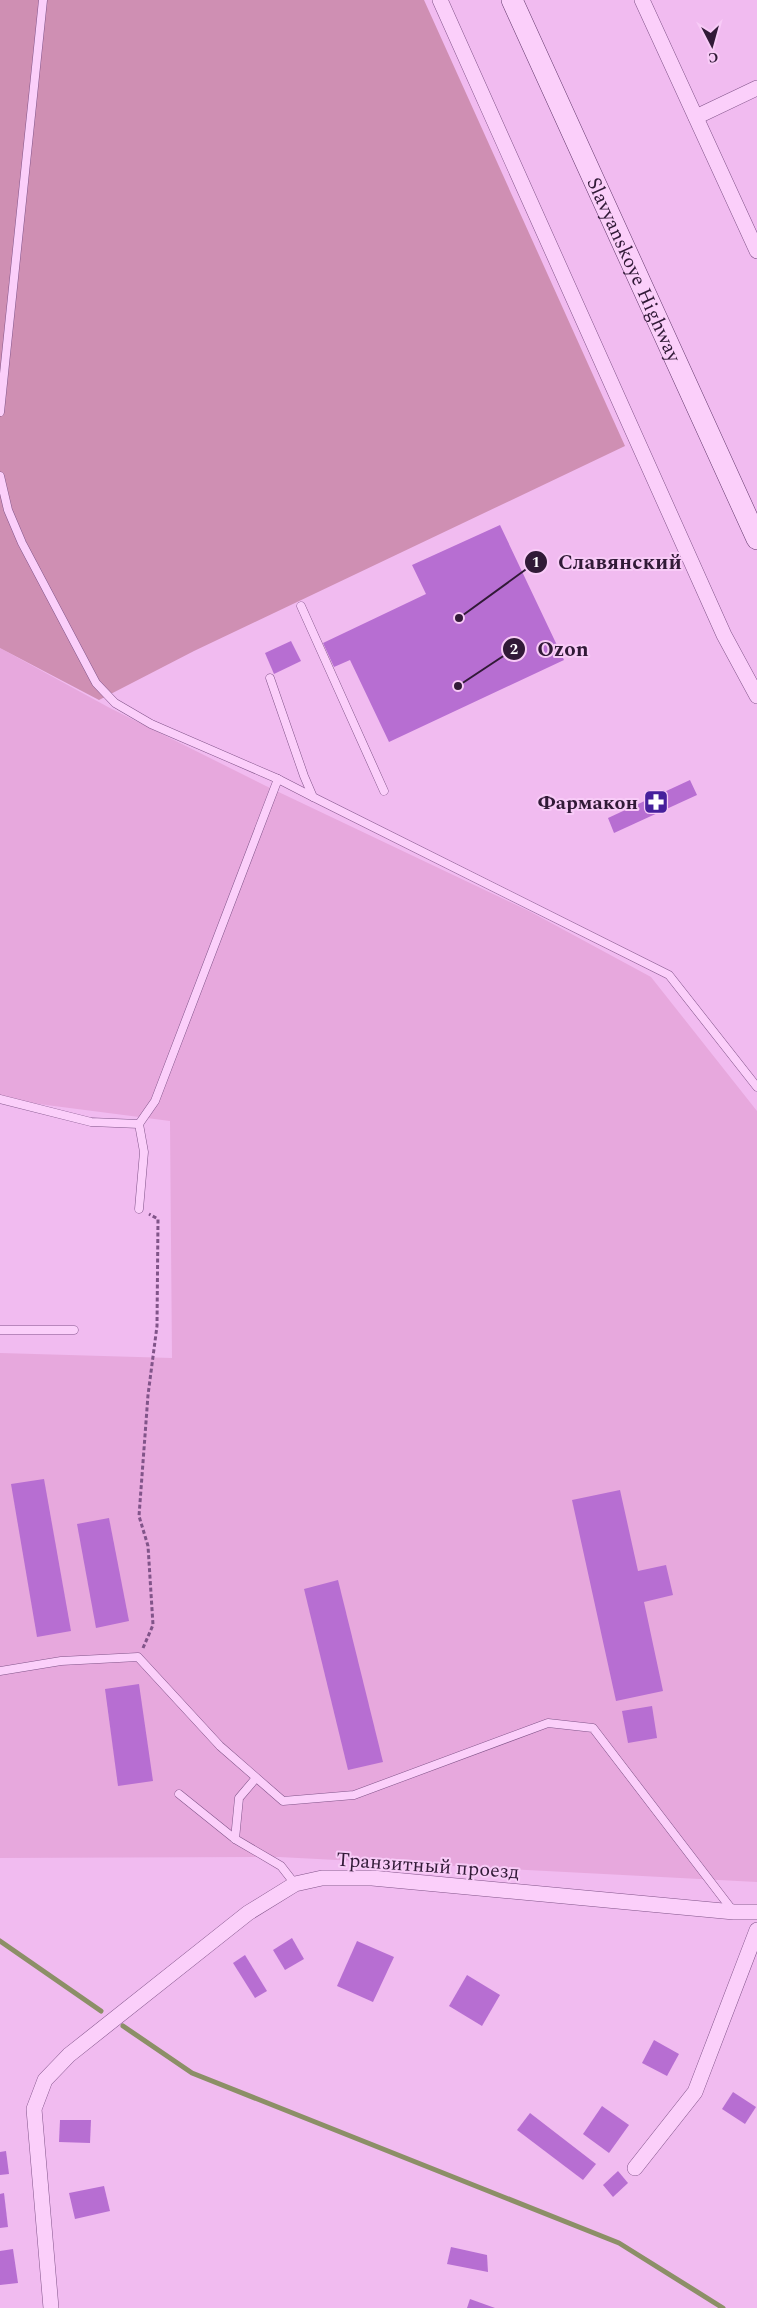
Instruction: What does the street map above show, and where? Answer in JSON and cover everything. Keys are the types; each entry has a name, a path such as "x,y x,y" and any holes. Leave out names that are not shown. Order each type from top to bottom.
{"main road":[{"name":"Slavyanskoye Highway","path":"512,0 757,539"}],"street":[{"path":"440,0 724,634 757,696"},
{"path":"642,0 757,251"},
{"path":"696,117 757,88"},
{"name":"Транзитный проезд","path":"51,2308 34,2109 45,2080 69,2055 248,1913 296,1884 322,1878 372,1878 734,1912 757,1912"},
{"path":"635,2168 694,2092 757,1930"}],"lane":[{"path":"0,412 43,0"},
{"path":"0,476 8,510 22,543 96,683 115,703 151,724 278,779 669,975 757,1087"},
{"path":"301,606 384,791"},
{"path":"270,678 313,797"},
{"path":"139,1210 144,1152 139,1124 154,1101 278,779"},
{"path":"0,1099 91,1122 139,1124"},
{"path":"0,1330 74,1330"},
{"path":"0,1671 61,1661 138,1657 220,1746 283,1801 354,1795 548,1723 593,1728 734,1912"},
{"path":"235,1839 239,1798 256,1778"},
{"path":"178,1794 235,1839 281,1866 296,1884"}],"path":[{"path":"138,1657 153,1625 148,1546 139,1516 148,1395 158,1326 158,1219 139,1210"}],"shaded area":[{"path":"0,0 424,0 625,446 194,651 99,700 0,648"},
{"path":"0,648 108,707 266,786 529,911 651,977 757,1111 757,1882 279,1857 0,1858 0,1353 172,1358 170,1121 0,1099"}],"building":[{"path":"500,525 564,660 389,742 350,660 334,667 323,643 426,594 412,565"},
{"path":"291,641 301,661 274,674 265,653"},
{"path":"690,780 697,795 614,833 608,818"},
{"path":"44,1479 71,1631 37,1637 11,1484"},
{"path":"620,1490 638,1571 666,1565 673,1595 644,1602 663,1691 616,1701 572,1500"},
{"path":"109,1518 129,1621 96,1628 77,1524"},
{"path":"338,1580 383,1762 348,1770 304,1589"},
{"path":"139,1684 153,1781 118,1786 105,1689"},
{"path":"652,1706 657,1738 628,1743 622,1711"},
{"path":"292,1938 304,1959 285,1970 273,1950"},
{"path":"357,1941 394,1957 373,2002 337,1986"},
{"path":"245,1955 267,1991 255,1998 233,1963"},
{"path":"467,1975 500,1995 482,2026 449,2006"},
{"path":"654,2040 679,2054 667,2076 642,2063"},
{"path":"733,2092 756,2107 745,2124 722,2109"},
{"path":"602,2106 629,2125 609,2153 583,2134"},
{"path":"530,2113 596,2164 583,2180 517,2130"},
{"path":"60,2120 91,2120 90,2143 59,2142"},
{"path":"6,2151 9,2174 0,2175 0,2152"},
{"path":"618,2171 628,2183 613,2197 603,2185"},
{"path":"104,2186 110,2211 75,2219 69,2193"},
{"path":"4,2193 8,2227 0,2228 0,2194"},
{"path":"451,2247 487,2255 488,2272 447,2264"},
{"path":"13,2249 18,2283 0,2285 0,2251"},
{"path":"470,2299 495,2308 467,2308"}],"waterway":[{"path":"0,1941 101,2011"},
{"path":"123,2026 192,2073 619,2243 723,2308"}],"place":[{"name":"Славянский","path":"459,618"},
{"name":"Ozon","path":"458,686"},
{"name":"Фармакон","path":"656,802"}]}
